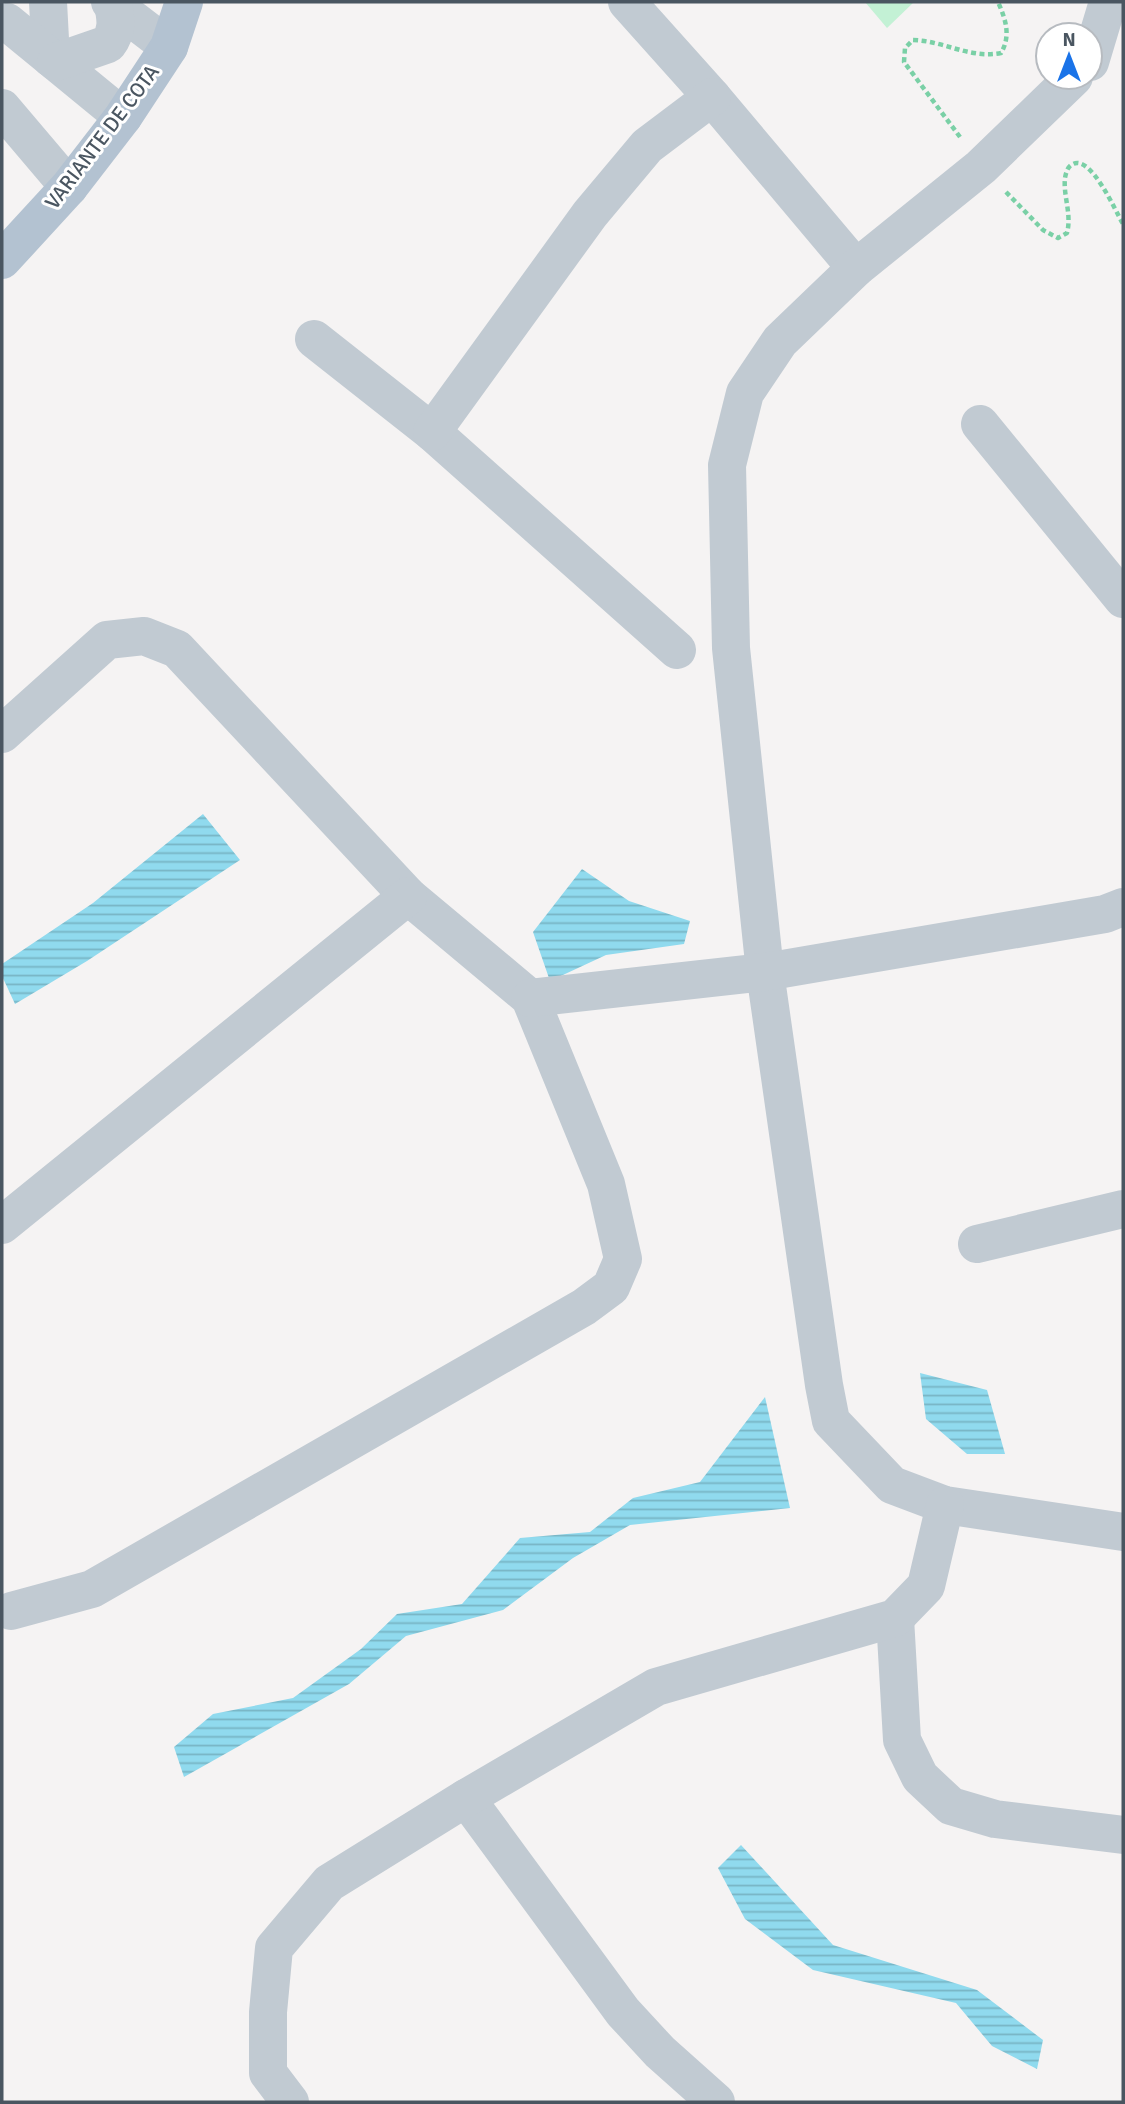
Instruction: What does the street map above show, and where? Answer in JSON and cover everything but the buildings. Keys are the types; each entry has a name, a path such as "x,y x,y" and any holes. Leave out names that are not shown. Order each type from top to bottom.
{"main road":[{"name":"VARIANTE DE COTA","path":"2,260 69,187 123,117 169,47 184,2"}],"lane":[{"path":"48,2 53,60"},
{"path":"627,2 712,97 856,268"},
{"path":"1102,21 1108,2"},
{"path":"53,60 107,44 116,27 112,3"},
{"path":"112,3 169,47"},
{"path":"7,22 123,117"},
{"path":"1060,91 981,167 856,268 780,341 752,383 746,394 727,465 731,648 765,972 831,1421 892,1485 945,1505 1123,1532"},
{"path":"432,432 606,194 647,146 712,97"},
{"path":"7,126 69,187"},
{"path":"314,339 432,432 677,650"},
{"path":"980,424 1123,599"},
{"path":"2,734 107,640 144,636 177,649 408,896 530,998 606,1184 623,1259 611,1287 584,1307 92,1589 11,1611"},
{"path":"2,1225 408,896"},
{"path":"530,998 765,972 1105,914 1123,907"},
{"path":"977,1244 1123,1209"},
{"path":"290,2102 268,2073 268,2012 274,1948 329,1883 466,1798 656,1687 894,1618 926,1586 945,1505"},
{"path":"894,1618 902,1740 920,1777 943,1799 951,1806 995,1819 1123,1835"},
{"path":"466,1798 623,2011 660,2052 716,2102"}],"path":[{"path":"998,2 1004,15 1008,40 1001,53 985,56 928,41 914,40 905,48 904,62 981,167 1042,230 1058,238 1067,233 1070,224 1065,178 1068,168 1074,163 1083,163 1092,170 1123,223"}],"green space":[{"path":"865,2 914,2 887,28"}],"water":[{"path":"203,814 240,860 87,961 15,1004 2,976 2,964 93,903"},
{"path":"582,869 629,901 690,921 684,944 606,955 550,981 533,932"},
{"path":"920,1373 987,1390 1005,1454 967,1454 926,1419"},
{"path":"765,1397 790,1508 630,1525 573,1558 503,1610 406,1636 349,1684 184,1777 174,1747 213,1714 293,1698 361,1649 397,1614 462,1604 520,1538 590,1532 633,1498 700,1482"},
{"path":"741,1845 833,1945 977,1990 1043,2040 1037,2069 992,2046 956,2003 813,1970 745,1919 718,1868"}]}
